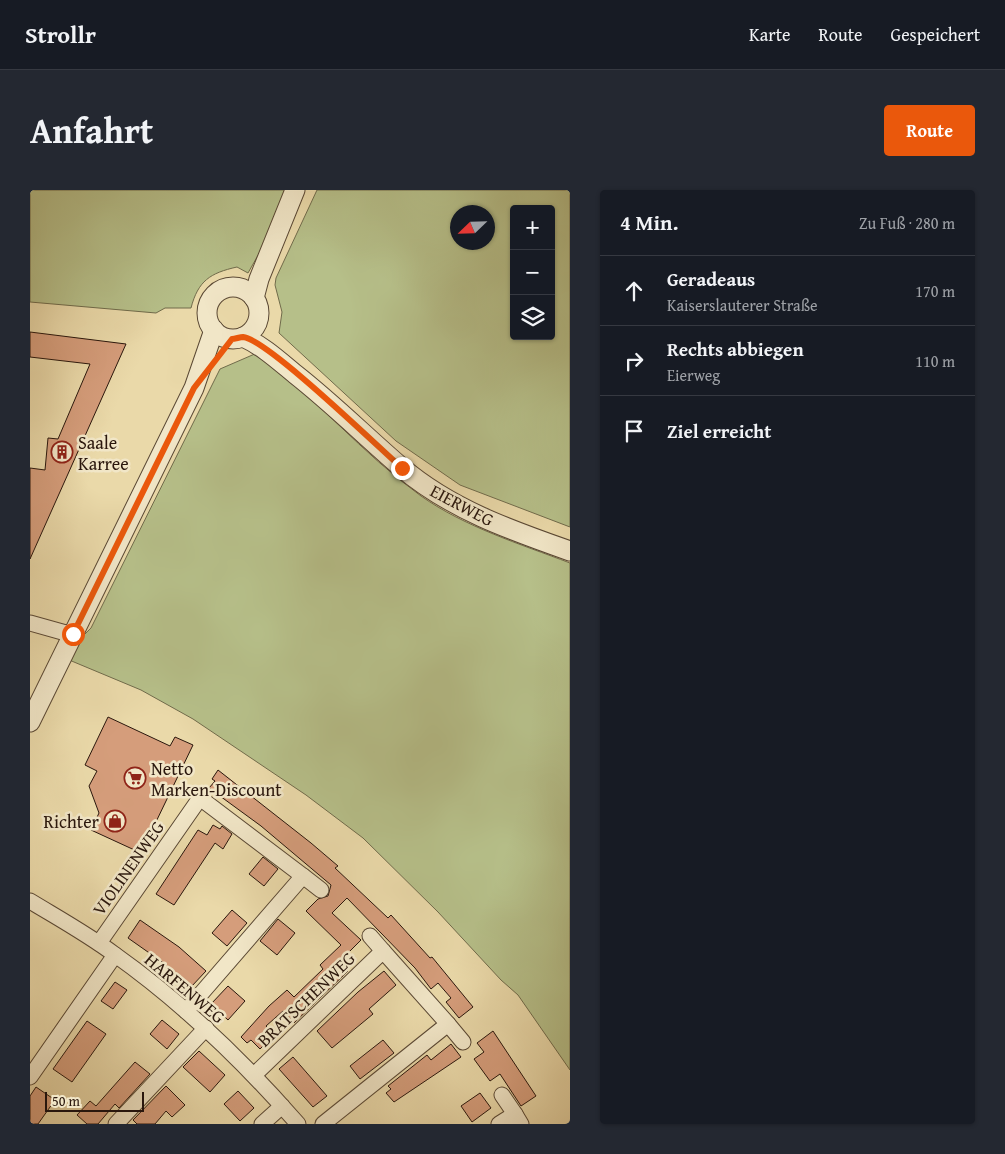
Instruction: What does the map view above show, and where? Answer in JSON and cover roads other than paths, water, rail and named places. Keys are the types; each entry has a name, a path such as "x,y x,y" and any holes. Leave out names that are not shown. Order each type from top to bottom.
{"street":[{"path":"239,288 294,192"},
{"path":"254,298 259,279 294,192"},
{"path":"194,388 237,338 254,328 257,322 258,306 254,298 239,288 221,290 209,303 208,318 214,330 237,338"},
{"name":"EIERWEG","path":"257,322 323,396"},
{"path":"30,722 194,388 214,330"},
{"name":"EIERWEG","path":"237,338 261,346 323,396 402,468 428,488 464,510 512,531 570,551"},
{"path":"30,623 73,634"},
{"name":"VIOLINENWEG","path":"99,943 200,798 321,890"},
{"path":"186,1011 303,876"},
{"name":"HARFENWEG","path":"30,901 99,943 186,1011 254,1075 298,1124"},
{"name":"BRATSCHENWEG","path":"370,936 463,1042"},
{"name":"BRATSCHENWEG","path":"254,1075 383,951"},
{"path":"30,1076 115,955"},
{"path":"323,1124 448,1024"},
{"path":"116,1124 206,1028"},
{"path":"499,1124 518,1119 502,1095"},
{"path":"262,1124 282,1106"}],"place":[{"name":"Saale Karree","path":"62,452"},
{"name":"Netto Marken-Discount","path":"135,778"},
{"name":"Richter","path":"115,821"}]}
